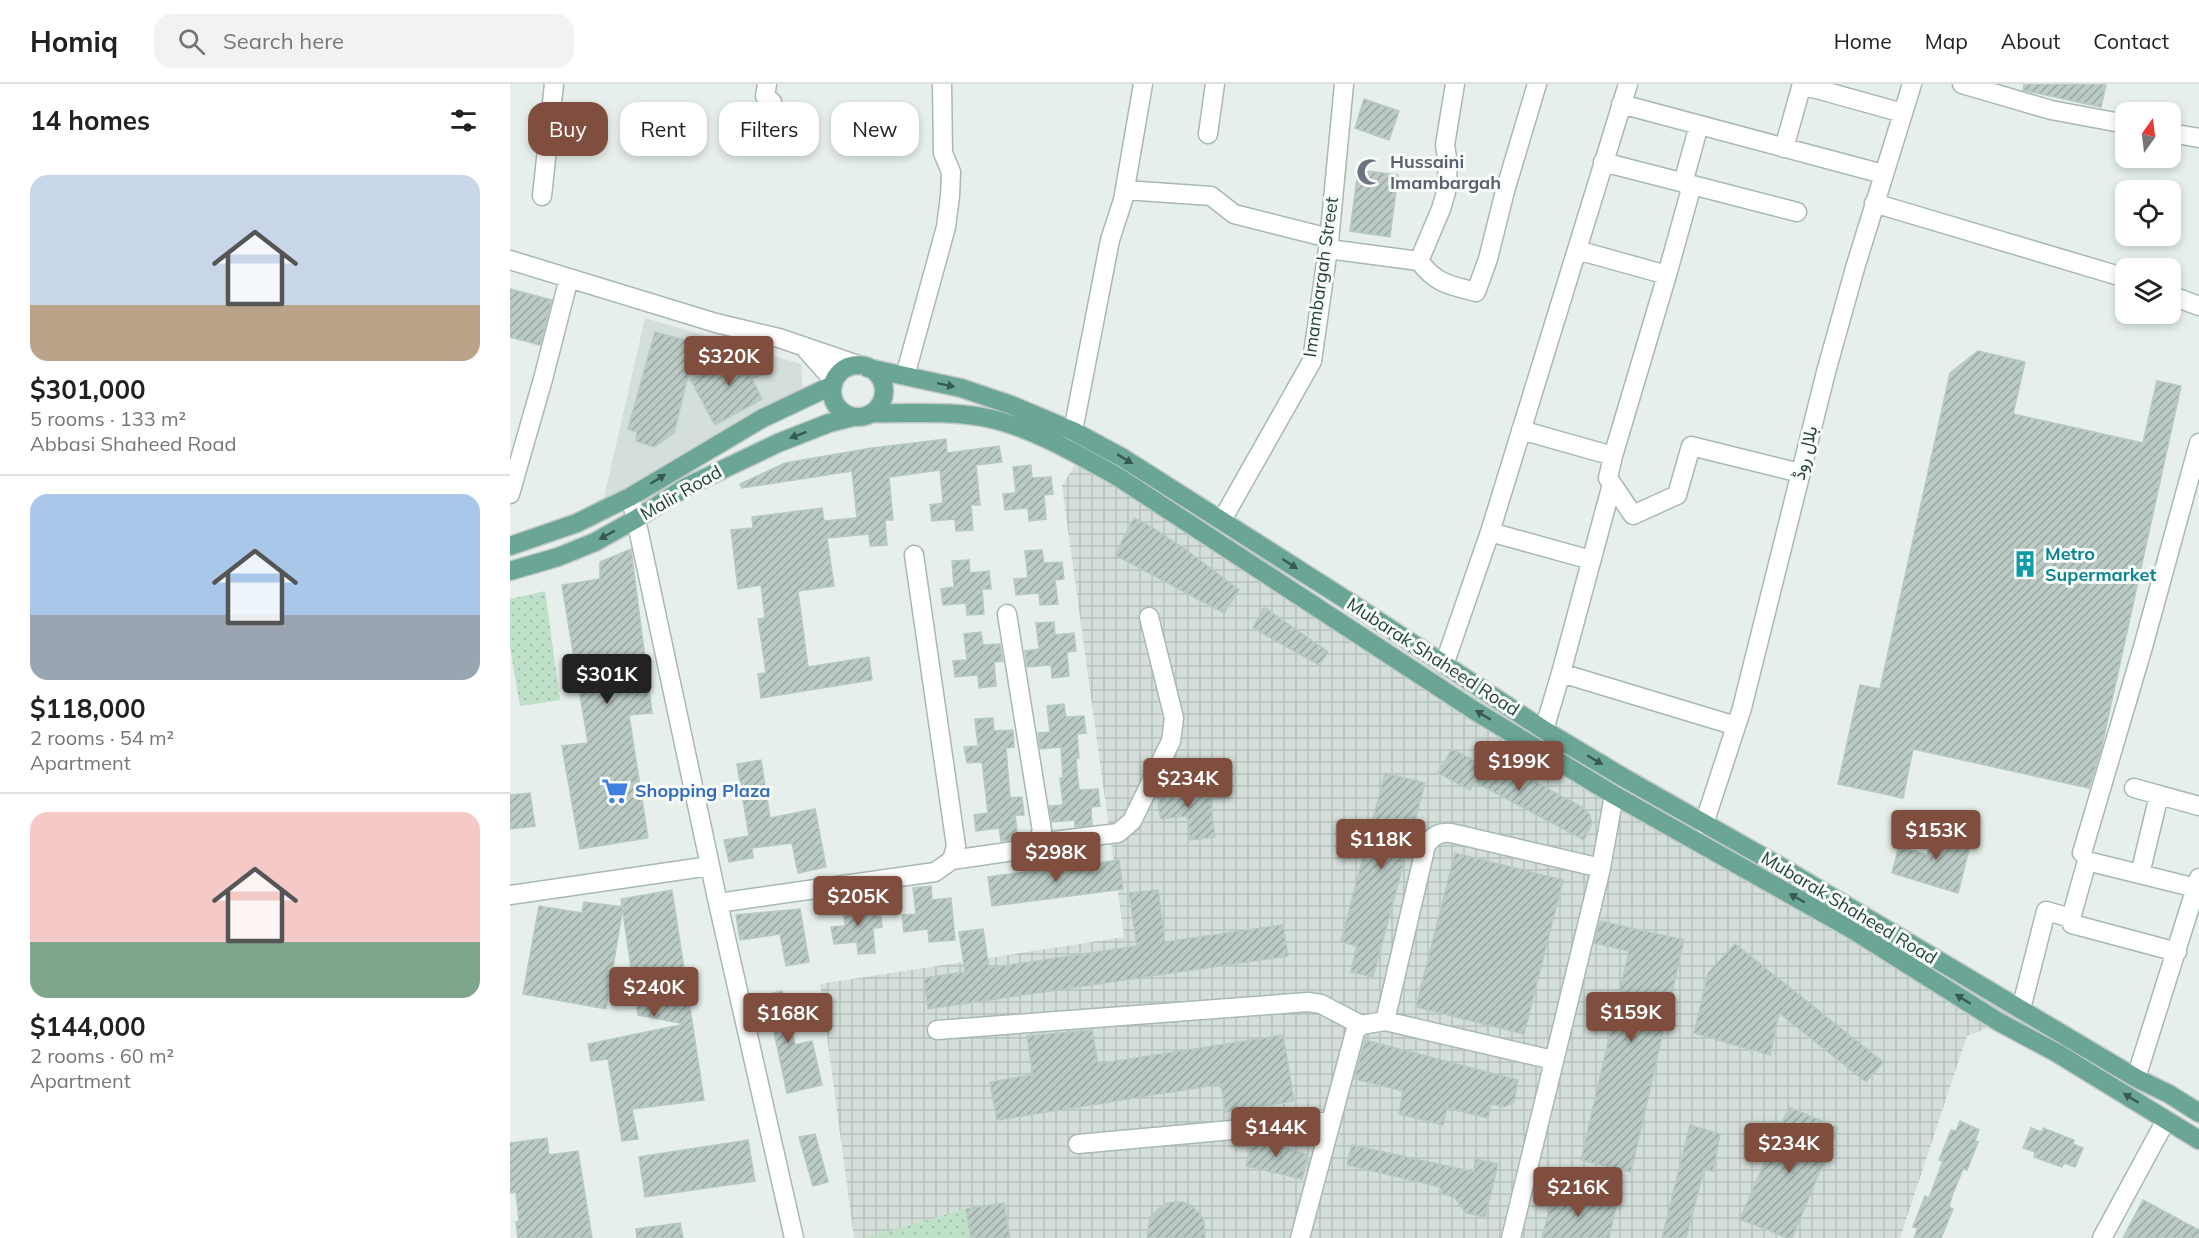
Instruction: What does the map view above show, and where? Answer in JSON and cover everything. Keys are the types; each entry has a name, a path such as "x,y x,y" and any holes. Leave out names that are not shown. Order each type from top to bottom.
{"main road":[{"name":"Mubarak Shaheed Road","path":"863,366 961,388 1011,405 1073,431 1124,458 1544,730 2199,1113"},
{"path":"863,366 880,377 884,393 873,413 864,417 854,417 845,414 834,402 833,383 844,369 863,366"},
{"name":"Malir Road","path":"510,546 577,523 630,496 763,418 833,383"},
{"name":"Mubarak Shaheed Road","path":"873,413 956,415 991,419 1016,426 1082,456 1118,477 1475,711 1614,795 1853,930 1999,1022 2057,1053 2199,1140"},
{"name":"Malir Road","path":"510,571 558,557 595,542 686,487 778,443 829,423 854,417"}],"street":[{"path":"542,196 554,84"},
{"path":"766,84 765,96 772,102"},
{"path":"905,376 946,227 950,196 951,172 943,153 942,84"},
{"path":"1073,431 1110,240 1125,190 1143,84"},
{"path":"1208,134 1215,84"},
{"name":"Imambargah Street","path":"1222,520 1312,361 1329,243 1344,84"},
{"path":"1419,261 1442,209 1446,192 1448,164 1445,145 1455,84"},
{"path":"1125,190 1211,196 1234,214 1329,243 1419,261 1437,281 1476,292 1488,259 1505,191 1537,84"},
{"path":"1444,665 1490,532 1628,84"},
{"name":"بلال روڈ","path":"1704,824 1736,726 1826,372 1874,203 1912,84"},
{"path":"1962,84 2051,110 2115,122"},
{"path":"1784,148 1802,85 1903,113"},
{"path":"1622,104 1883,174"},
{"path":"1699,125 1688,184 1666,275 1608,478 1633,515 1677,495 1691,446 1800,473"},
{"path":"2181,135 2199,138"},
{"path":"1603,162 1797,212"},
{"path":"1874,203 2115,275"},
{"path":"1577,250 1666,275"},
{"name":"Mubarak Shaheed Road","path":"510,260 716,323 802,345 863,366"},
{"path":"510,494 569,278"},
{"path":"2181,299 2199,306"},
{"path":"802,345 833,383"},
{"path":"1521,430 1613,456"},
{"path":"2082,853 2196,469 2199,443"},
{"path":"1544,730 1611,484"},
{"path":"630,496 718,903 794,1238"},
{"path":"1490,532 1591,560"},
{"path":"914,555 956,846 952,860"},
{"path":"1006,614 1042,831 1037,843"},
{"path":"718,903 935,872 952,860 1028,849 1037,843 1118,833 1132,821 1172,741 1174,718 1149,617"},
{"path":"1561,673 1736,726"},
{"path":"2134,788 2199,806"},
{"path":"1511,1238 1601,868 1614,795"},
{"path":"2140,874 2159,795"},
{"path":"1384,1021 1426,845 1432,837 1441,832 1451,833 1601,868"},
{"path":"2136,1078 2177,952 2198,883 2140,874 2087,861 2071,918 2072,924 2177,952"},
{"path":"510,895 711,866"},
{"path":"2020,1009 2046,911 2071,918"},
{"path":"937,1030 1308,1002 1321,1004 1361,1025 1384,1021 1554,1060"},
{"path":"1300,1238 1355,1032 1361,1025"},
{"path":"2102,1238 2166,1120"},
{"path":"1078,1144 1331,1121"}],"shaded area":[{"path":"645,318 801,364 803,398 601,511"},
{"path":"1084,450 1217,530 1617,790 2016,1017 1967,1036 1900,1238 854,1238 820,984 1124,937 1062,486"}],"green space":[{"path":"545,591 560,700 520,706 510,647 510,599"},
{"path":"966,1209 971,1238 864,1238"}],"building":[{"path":"2024,84 2106,84 2101,107 2023,90"},
{"path":"1364,99 1399,111 1389,140 1355,128"},
{"path":"1358,170 1398,175 1390,237 1350,231"},
{"path":"510,289 552,300 540,345 510,337"},
{"path":"655,332 696,343 674,433 654,447 636,441 637,432 628,429"},
{"name":"Metro Supermarket","path":"1978,351 2025,362 2013,414 2143,443 2157,381 2181,386 2101,750 2089,788 1913,749 1903,798 1838,784 1860,685 1880,689 1950,373"},
{"path":"740,354 745,364 760,357 767,372 752,379 762,399 715,425 691,380"},
{"path":"946,439 947,453 999,446 1002,462 976,465 980,505 971,505 973,530 956,531 955,519 932,521 930,505 943,503 940,470 889,477 893,520 885,520 887,545 870,546 869,534 827,538 834,586 798,591 808,667 869,657 872,680 761,698 758,674 766,673 758,619 765,618 761,585 738,589 731,530 753,528 752,517 822,508 824,521 857,518 852,471 742,488 740,484 785,463 872,448"},
{"path":"1031,465 1032,478 1051,477 1053,494 1044,495 1046,519 1029,521 1028,508 1005,510 1003,494 1016,493 1013,467"},
{"path":"1134,518 1185,549 1239,590 1224,613 1115,555"},
{"path":"631,549 652,713 629,715 648,838 580,849 562,746 588,743 562,585 600,579 600,562"},
{"path":"1042,550 1044,563 1062,562 1064,579 1055,580 1058,604 1040,605 1039,593 1016,595 1014,579 1028,578 1025,551"},
{"path":"969,560 970,573 989,571 991,589 982,589 984,614 967,615 966,603 943,605 941,589 954,587 952,561"},
{"path":"1264,607 1328,652 1319,665 1253,628"},
{"path":"1054,622 1055,635 1074,633 1076,651 1067,652 1069,676 1052,678 1051,665 1027,667 1025,651 1039,649 1036,623"},
{"path":"981,632 983,645 1000,644 1003,661 994,662 996,686 979,688 978,675 955,677 953,661 967,660 964,634"},
{"path":"1064,704 1066,717 1084,716 1086,733 1077,734 1079,758 1076,759 1079,790 1098,789 1100,806 1091,807 1092,825 1075,827 1075,820 1052,822 1049,806 1063,805 1060,778 1063,778 1061,747 1040,749 1038,733 1050,732 1047,706"},
{"path":"993,718 994,731 1013,730 1014,747 1006,748 1010,798 1022,797 1024,815 1015,815 1018,839 1001,841 999,828 976,831 974,815 988,813 982,762 967,763 964,747 978,746 975,719"},
{"path":"1452,749 1491,770 1496,761 1582,807 1589,814 1592,823 1584,840 1475,782 1470,790 1438,773"},
{"path":"761,760 770,818 815,809 826,867 798,873 792,843 752,848 753,858 729,862 724,840 749,836 737,764"},
{"path":"1385,773 1425,783 1373,977 1351,972 1357,946 1341,942"},
{"path":"1164,782 1209,791 1215,837 1190,840 1187,816 1161,819 1158,807"},
{"path":"530,793 535,826 510,829 510,795"},
{"path":"1934,827 1972,837 1958,893 1892,873 1899,846 1927,855"},
{"path":"1455,853 1563,880 1524,1034 1416,1007"},
{"path":"1119,860 1123,889 992,906 988,877"},
{"path":"931,886 932,900 951,898 955,940 929,942 928,929 904,932 902,915 916,914 913,888"},
{"path":"672,890 704,1100 632,1109 638,1139 622,1141 608,1059 591,1061 588,1044 685,1024 638,1015 621,899"},
{"path":"1158,890 1165,942 1283,925 1288,956 928,1009 924,978 965,972 959,932 983,929 989,968 1137,946 1129,893"},
{"path":"860,898 861,912 880,910 882,927 873,928 875,953 858,954 857,942 834,944 831,927 845,926 842,900"},
{"path":"584,902 623,907 606,1009 523,994 539,906 582,913"},
{"path":"800,909 809,962 786,966 780,934 740,940 736,915"},
{"path":"1600,921 1684,940 1631,1172 1581,1160 1629,951 1594,943"},
{"path":"1735,944 1883,1062 1866,1082 1779,1013 1770,1055 1694,1033 1708,973"},
{"path":"782,991 795,1045 812,1041 822,1085 787,1093 773,1027 760,1030 752,998"},
{"path":"1092,1030 1098,1064 1283,1035 1294,1101 1225,1112 1221,1084 997,1120 990,1082 1033,1075 1027,1036"},
{"path":"1365,1040 1518,1080 1514,1102 1504,1107 1491,1104 1488,1118 1447,1108 1443,1125 1399,1114 1403,1091 1354,1079"},
{"path":"1789,1107 1838,1128 1792,1238 1740,1219"},
{"path":"1960,1121 1979,1130 1975,1141 1978,1142 1967,1170 1963,1169 1952,1196 1949,1207 1953,1209 1941,1238 1914,1238 1918,1228 1913,1227 1925,1196 1929,1198 1943,1161 1939,1160 1951,1130 1956,1131"},
{"path":"1690,1125 1720,1134 1713,1171 1704,1169 1686,1238 1662,1238"},
{"path":"2031,1128 2042,1132 2043,1128 2074,1140 2073,1144 2083,1148 2075,1167 2064,1163 2062,1167 2034,1157 2035,1152 2023,1148"},
{"path":"815,1134 828,1182 813,1186 799,1137"},
{"path":"1277,1137 1276,1145 1308,1155 1302,1179 1246,1166 1253,1139"},
{"path":"547,1138 549,1155 578,1151 592,1238 518,1238 516,1192 510,1193 510,1143"},
{"path":"748,1140 755,1181 645,1197 639,1157"},
{"path":"1352,1145 1474,1172 1475,1159 1498,1164 1485,1217 1466,1213 1454,1197 1439,1193 1440,1187 1347,1165"},
{"path":"1554,1191 1616,1206 1609,1238 1542,1238"},
{"path":"2143,1200 2199,1230 2199,1238 2123,1238"},
{"path":"1183,1202 1192,1206 1199,1213 1204,1221 1205,1238 1147,1238 1150,1217 1164,1204"},
{"path":"1004,1203 1010,1238 971,1238 966,1209"},
{"path":"680,1223 683,1238 637,1238 636,1229"}],"place":[{"name":"Hussaini Imambargah","path":"1370,172"},
{"name":"Metro Supermarket","path":"2025,564"},
{"name":"Shopping Plaza","path":"615,791"}]}
